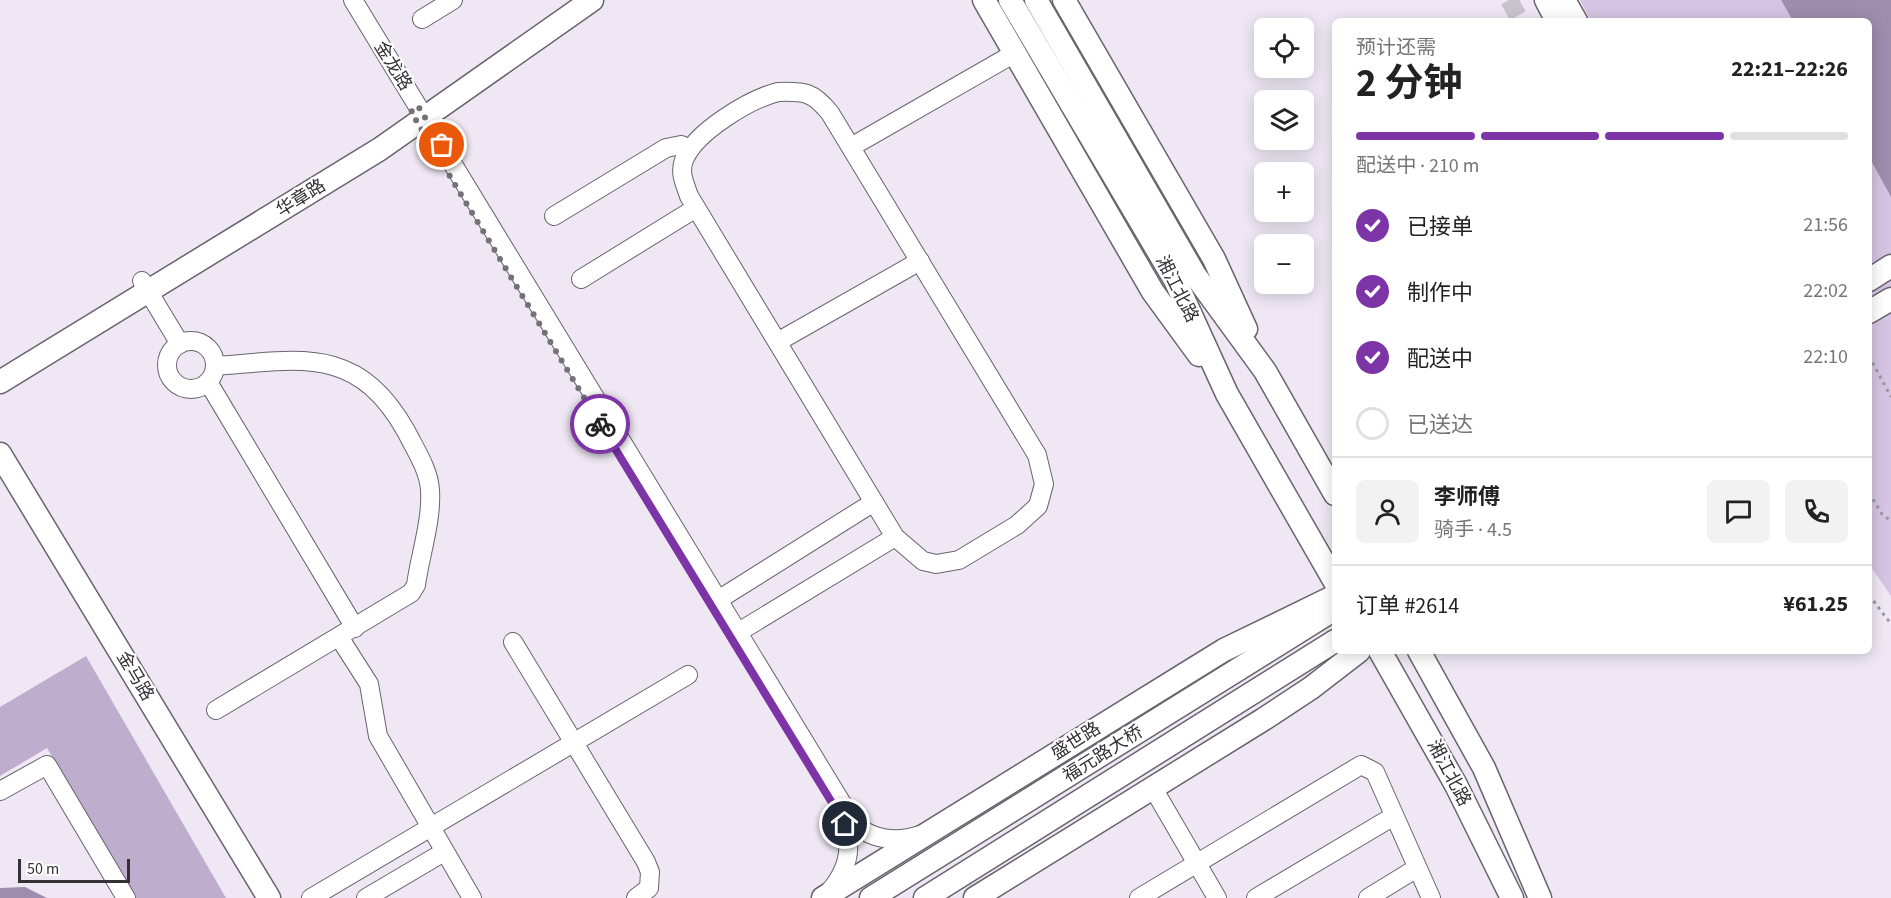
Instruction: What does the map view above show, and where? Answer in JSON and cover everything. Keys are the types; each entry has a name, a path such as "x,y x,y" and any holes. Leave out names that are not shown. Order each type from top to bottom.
{"main road":[{"name":"华章路","path":"418,115 568,0"},
{"name":"华章路","path":"0,382 145,286 418,115 592,0"},
{"path":"984,0 1153,292 1227,394"},
{"name":"湘江北路","path":"1010,0 1175,280 1227,394 1332,577"},
{"name":"湘江北路","path":"1036,0 1195,275 1265,371 1332,489"},
{"path":"1064,0 1214,259 1265,371"},
{"path":"1546,0 1555,18"},
{"path":"1564,0 1574,18"},
{"path":"1872,277 1891,266"},
{"name":"华章路","path":"0,365 145,286"},
{"path":"1872,310 1891,299"},
{"name":"金马路","path":"0,454 268,898"},
{"name":"金马路","path":"0,483 251,898"},
{"name":"盛世路","path":"824,898 1224,650 1332,597"},
{"name":"福元路大桥","path":"871,898 1332,611"},
{"name":"福元路大桥","path":"925,898 1332,643"},
{"path":"986,895 1311,688 1355,654"},
{"name":"湘江北路","path":"1382,654 1456,785 1512,898"},
{"name":"湘江北路","path":"1421,654 1484,768 1540,898"}],"street":[{"name":"金龙路","path":"342,0 418,115 859,829 873,836 897,840 910,838 938,827"},
{"name":"金龙路","path":"353,0 418,115 845,824 850,845 848,857 839,879 824,898"},
{"path":"422,19 453,0"},
{"path":"851,147 1015,53"},
{"path":"795,92 808,93 820,100 851,147 1037,455 1042,472 1043,496 1038,506 1017,525 959,560 936,564 923,561 895,537 779,341 757,310 696,208 682,177 683,161 690,149 731,113 760,97 795,92"},
{"path":"554,216 666,148 681,145 690,149"},
{"path":"581,279 696,208"},
{"path":"779,341 920,261"},
{"path":"145,286 180,344"},
{"path":"216,710 347,633 405,599 416,585 430,490 418,455 393,409 380,393 350,372 323,361 288,360 212,374 198,388 188,389 171,378 168,359 172,350 190,341 200,342 208,348 212,374 347,633 369,684 378,736 472,898"},
{"path":"718,600 874,502"},
{"path":"737,633 895,537"},
{"path":"513,642 646,862 650,872 649,888 636,898"},
{"path":"311,898 688,675"},
{"path":"0,791 47,765 126,898"},
{"path":"1139,898 1361,765 1375,772 1431,898"},
{"path":"1153,788 1217,898"},
{"path":"1256,898 1394,816"},
{"path":"366,898 444,852"},
{"path":"1368,898 1417,868"}],"path":[{"path":"1872,361 1891,396"},
{"path":"1872,499 1882,514 1891,521"},
{"path":"1872,599 1891,624"}],"shaded area":[{"path":"1580,0 1781,0 1791,18 1589,18"},
{"path":"1781,0 1891,0 1891,197 1872,162 1872,18 1791,18"},
{"path":"1872,162 1891,197 1891,596 1872,568"},
{"path":"86,656 226,898 136,898 47,748 0,776 0,707"},
{"path":"25,887 47,898 0,898 0,888"}],"tunnel":[{"path":"1509,0 1519,18"}],"way so far":[{"path":"442,145 418,106 411,112 600,424"}],"route":[{"path":"600,424 845,824"}]}
